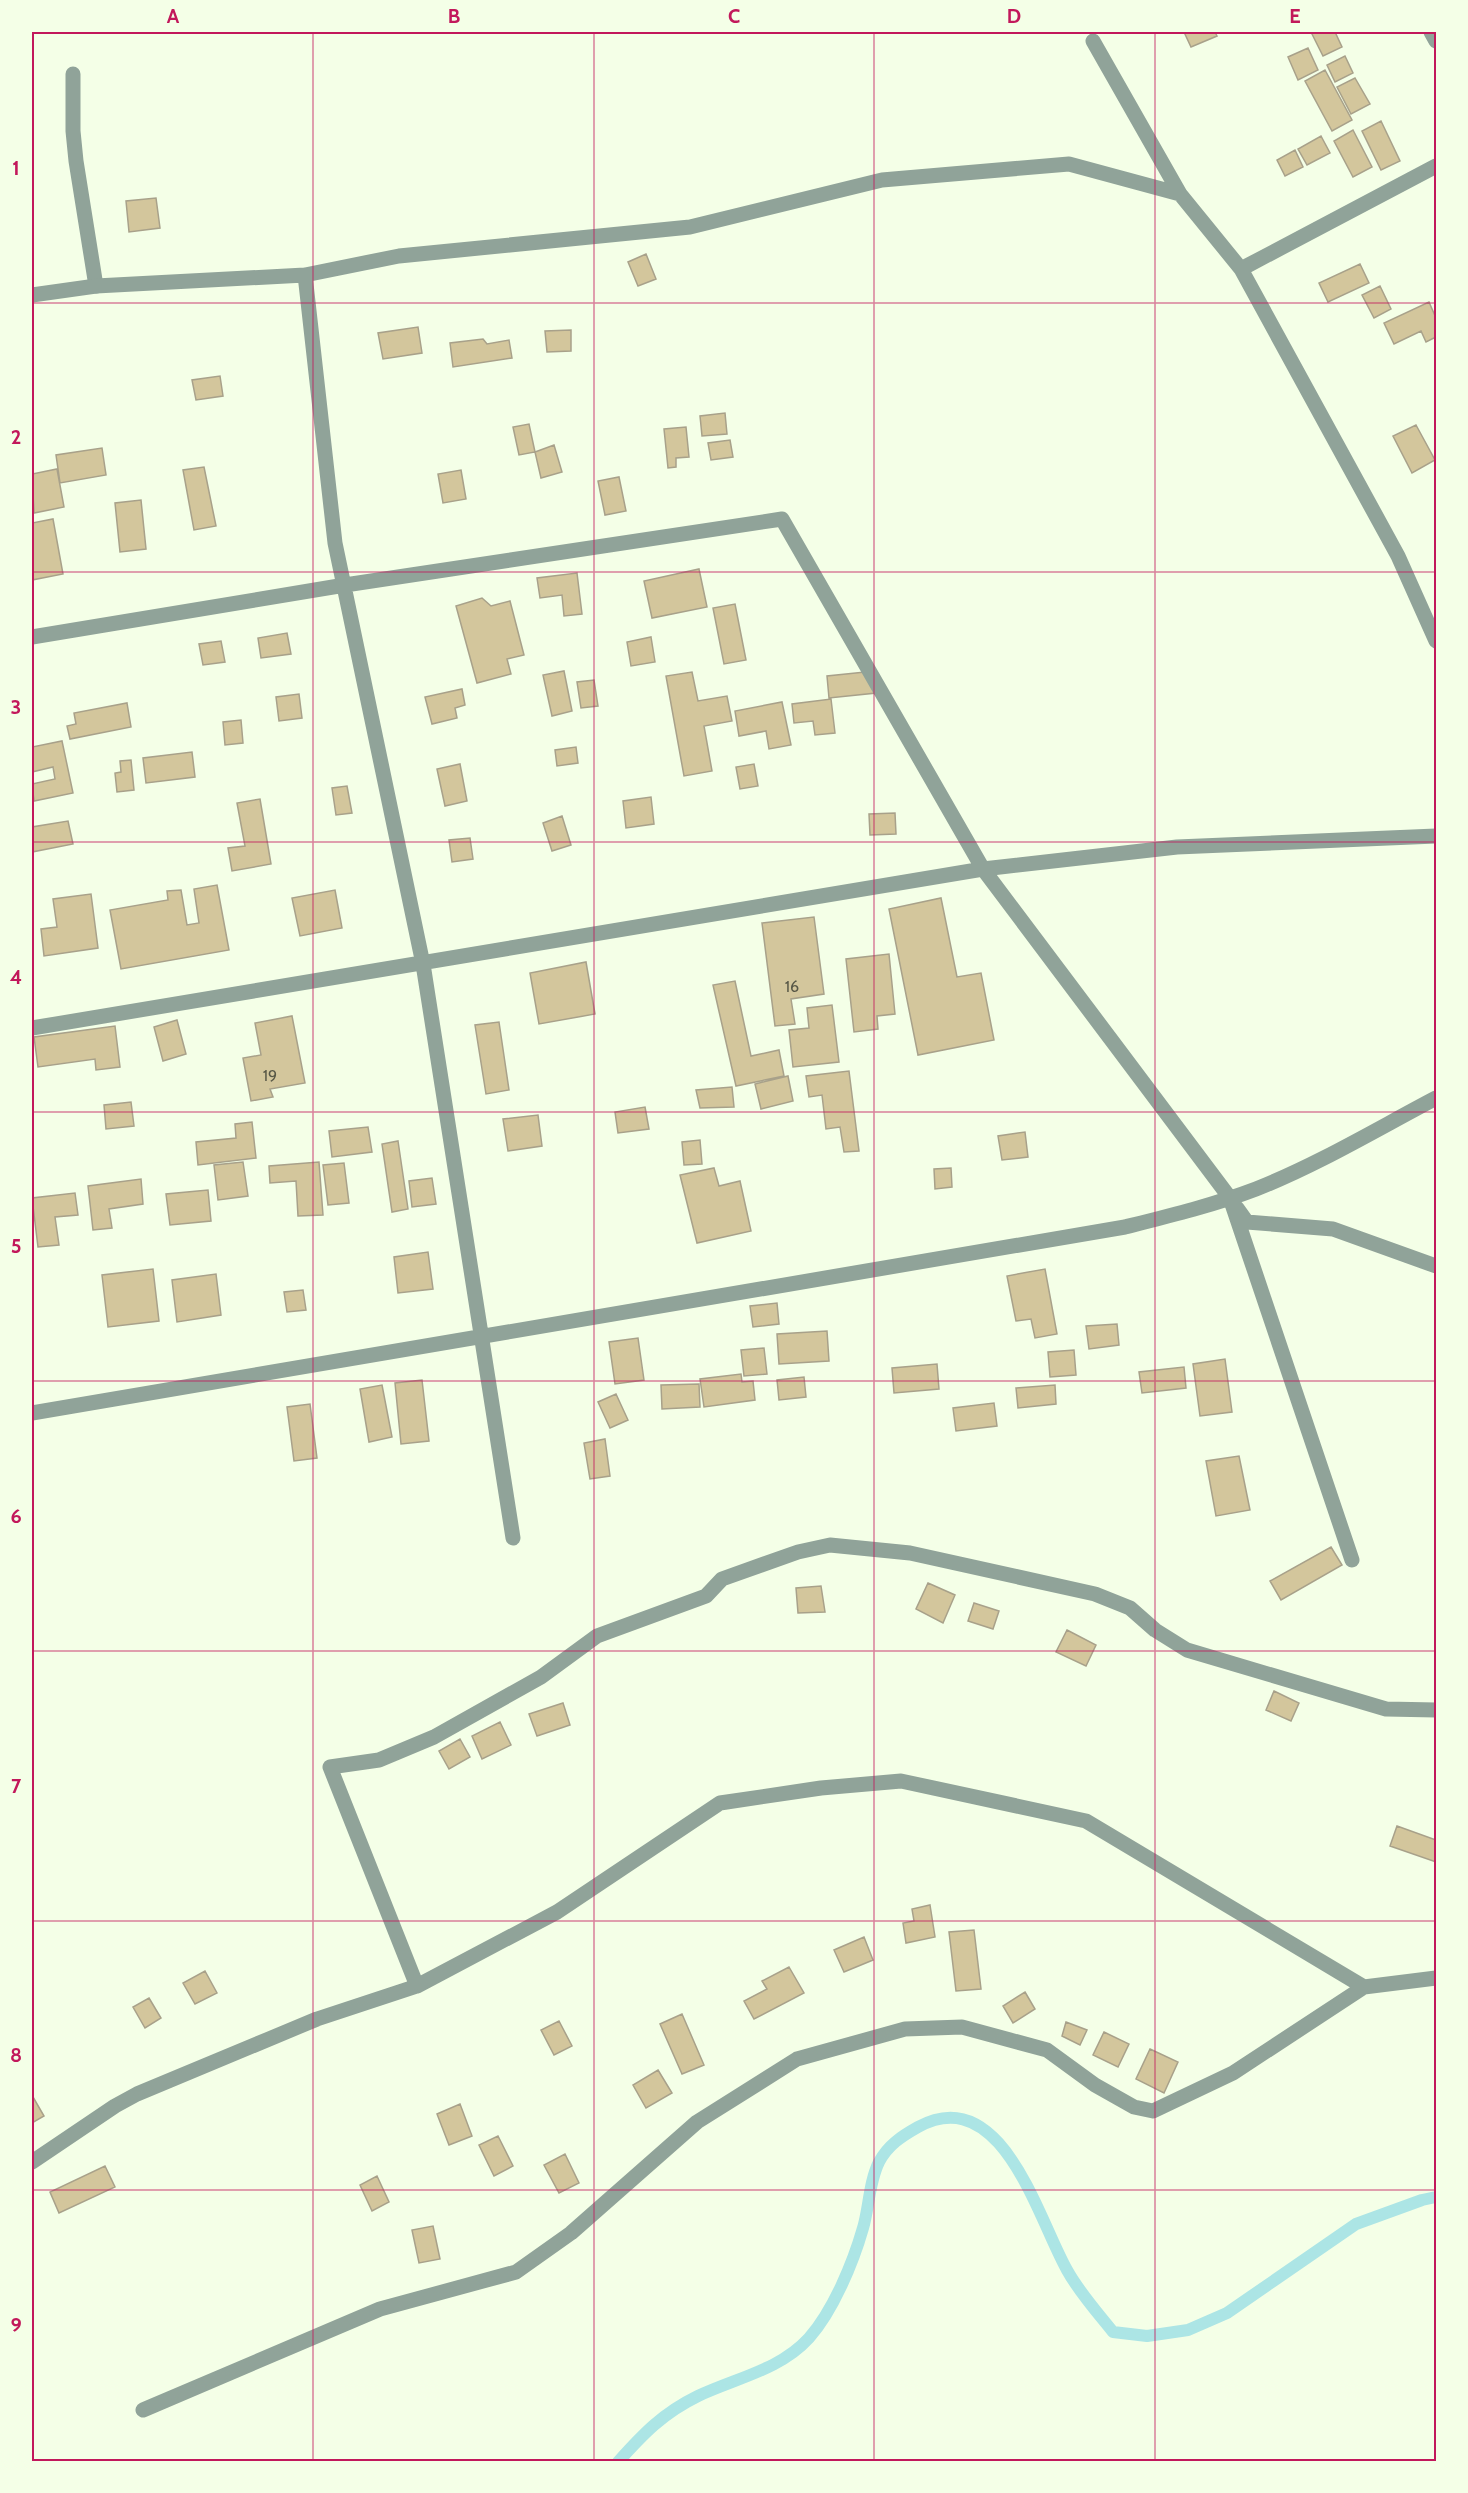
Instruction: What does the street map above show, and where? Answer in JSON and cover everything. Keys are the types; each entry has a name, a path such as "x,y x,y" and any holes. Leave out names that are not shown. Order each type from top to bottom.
{"street":[{"path":"1431,32 1437,41"},
{"path":"1093,41 1180,194 1241,268 1398,556 1437,641"},
{"path":"73,74 73,131 76,161 96,286"},
{"path":"32,295 96,286 305,274 399,256 690,227 882,180 1069,164 1180,194"},
{"path":"1241,268 1437,166"},
{"path":"305,274 335,543 423,964 513,1538"},
{"path":"32,637 345,585 782,519 984,868 1247,1222 1333,1229 1437,1266"},
{"path":"32,1028 984,868 1177,847 1437,836"},
{"path":"32,1413 1125,1227 1230,1198 1304,1167 1437,1098"},
{"path":"1230,1198 1352,1560"},
{"path":"417,1986 330,1767 379,1760 435,1737 542,1677 597,1636 706,1596 722,1579 798,1552 830,1545 910,1553 1095,1594 1130,1608 1155,1630 1187,1650 1386,1709 1437,1710"},
{"path":"32,2162 115,2106 137,2094 317,2019 417,1986 556,1912 720,1803 821,1788 901,1781 1086,1821 1364,1987"},
{"path":"143,2410 380,2309 516,2272 571,2233 698,2122 797,2059 905,2029 962,2027 1047,2050 1095,2085 1134,2107 1154,2111 1233,2073 1364,1987 1437,1978"}],"building":[{"path":"1184,32 1215,32 1217,36 1191,47"},
{"path":"1311,32 1335,32 1342,47 1323,56"},
{"path":"1308,48 1318,70 1298,80 1288,57"},
{"path":"1345,56 1353,73 1335,82 1327,65"},
{"path":"1325,70 1352,120 1332,131 1305,81"},
{"path":"1355,78 1370,104 1351,114 1337,87"},
{"path":"1381,121 1400,161 1381,170 1362,131"},
{"path":"1353,130 1372,167 1353,177 1334,141"},
{"path":"1321,136 1330,153 1307,165 1298,149"},
{"path":"1295,150 1303,167 1285,176 1277,160"},
{"path":"156,198 160,228 129,232 126,201"},
{"path":"646,254 656,279 638,286 628,262"},
{"path":"1360,264 1369,283 1328,302 1319,283"},
{"path":"1380,286 1391,309 1374,318 1362,295"},
{"path":"1429,302 1436,318 1436,337 1426,342 1421,331 1394,344 1384,323"},
{"path":"418,327 422,353 383,359 378,333"},
{"path":"571,330 571,351 547,352 545,331"},
{"path":"483,339 487,344 509,340 512,358 453,367 450,343"},
{"path":"220,376 223,396 196,400 192,380"},
{"path":"725,413 727,434 702,436 700,416"},
{"path":"529,424 535,452 519,455 513,427"},
{"path":"1416,425 1435,460 1412,473 1393,436"},
{"path":"686,427 689,457 676,458 676,467 668,468 664,429"},
{"path":"730,440 733,457 711,460 708,443"},
{"path":"554,445 562,472 541,478 535,452"},
{"path":"102,448 106,475 60,483 56,455"},
{"path":"204,467 216,526 194,530 183,470"},
{"path":"57,469 64,507 34,513 32,474"},
{"path":"461,470 466,499 443,503 438,474"},
{"path":"619,477 626,511 605,515 598,481"},
{"path":"141,500 146,549 120,552 115,503"},
{"path":"53,519 63,574 32,580 32,523"},
{"path":"699,569 707,607 652,618 644,581"},
{"path":"577,573 582,614 564,616 562,595 540,598 537,578"},
{"path":"482,598 491,606 510,601 524,655 507,659 511,674 477,683 456,606"},
{"path":"735,604 746,660 724,664 713,608"},
{"path":"287,633 291,654 261,658 258,638"},
{"path":"651,637 655,662 631,666 627,642"},
{"path":"221,641 225,662 203,665 199,644"},
{"path":"564,671 572,711 552,716 543,675"},
{"path":"692,672 698,701 727,696 732,721 704,726 712,771 684,776 666,676"},
{"path":"865,672 876,693 829,698 827,676"},
{"path":"594,680 598,706 581,708 577,682"},
{"path":"462,689 465,705 455,708 457,718 432,724 425,697"},
{"path":"299,694 302,718 279,721 276,697"},
{"path":"831,699 835,733 815,735 813,721 794,723 792,704"},
{"path":"782,702 791,745 769,749 766,731 739,736 735,711"},
{"path":"127,703 131,727 70,739 67,726 76,724 74,713"},
{"path":"241,720 243,743 225,745 223,722"},
{"path":"62,741 73,793 34,801 32,784 55,779 53,767 32,772 32,747"},
{"path":"576,747 578,763 557,766 555,750"},
{"path":"192,752 195,777 146,783 143,758"},
{"path":"131,760 134,790 117,792 115,773 121,772 120,761"},
{"path":"460,764 467,801 445,806 437,769"},
{"path":"754,764 758,786 740,789 736,767"},
{"path":"347,786 352,813 336,815 332,788"},
{"path":"651,797 654,824 626,828 623,801"},
{"path":"260,799 271,864 232,871 228,848 245,846 237,803"},
{"path":"895,813 896,834 870,835 869,814"},
{"path":"562,816 571,845 552,851 543,823"},
{"path":"68,821 73,844 32,852 32,827"},
{"path":"470,838 473,859 452,862 449,840"},
{"path":"217,885 229,950 121,969 110,910 168,900 167,891 181,890 187,925 199,923 194,889"},
{"path":"335,890 342,928 300,936 292,898"},
{"path":"91,894 98,948 44,956 41,929 57,927 53,899"},
{"path":"941,898 957,977 981,973 994,1040 918,1055 889,909"},
{"path":"814,917 824,994 791,999 795,1024 775,1026 762,923"},
{"path":"889,954 895,1014 877,1016 878,1029 854,1032 846,959"},
{"path":"586,962 595,1014 539,1024 530,973"},
{"path":"735,981 751,1056 779,1050 784,1076 736,1086 713,985"},
{"path":"832,1005 839,1062 793,1067 789,1030 809,1028 807,1008"},
{"path":"292,1016 305,1083 270,1089 273,1097 251,1101 243,1058 261,1055 255,1023"},
{"path":"177,1020 186,1054 163,1061 154,1027"},
{"path":"499,1022 509,1090 486,1094 475,1025"},
{"path":"115,1026 120,1067 96,1070 95,1059 38,1067 34,1037"},
{"path":"849,1071 859,1151 844,1152 840,1127 826,1129 822,1095 809,1097 806,1076"},
{"path":"788,1076 793,1101 761,1109 755,1084"},
{"path":"732,1087 734,1107 700,1108 696,1090"},
{"path":"131,1102 134,1126 106,1129 104,1105"},
{"path":"645,1107 649,1129 618,1133 615,1112"},
{"path":"538,1115 542,1146 508,1151 503,1119"},
{"path":"252,1122 256,1158 198,1165 196,1142 236,1138 235,1124"},
{"path":"368,1127 372,1152 332,1157 329,1131"},
{"path":"1025,1132 1028,1157 1002,1160 998,1136"},
{"path":"700,1140 702,1164 684,1165 682,1142"},
{"path":"398,1141 408,1209 392,1212 382,1144"},
{"path":"243,1162 248,1196 218,1200 214,1165"},
{"path":"319,1162 323,1215 298,1216 296,1181 270,1183 269,1166"},
{"path":"344,1163 349,1203 328,1205 323,1165"},
{"path":"714,1168 719,1186 740,1181 751,1231 697,1243 680,1175"},
{"path":"951,1168 952,1187 935,1189 934,1169"},
{"path":"432,1178 436,1204 412,1207 409,1181"},
{"path":"141,1179 143,1204 109,1209 112,1228 93,1230 88,1186"},
{"path":"208,1190 211,1221 170,1225 166,1194"},
{"path":"75,1193 78,1215 55,1217 59,1245 38,1247 32,1198"},
{"path":"428,1252 433,1289 398,1293 394,1257"},
{"path":"153,1269 159,1321 108,1327 102,1275"},
{"path":"1045,1269 1057,1334 1035,1338 1031,1319 1016,1321 1007,1276"},
{"path":"216,1274 221,1315 177,1322 172,1280"},
{"path":"303,1290 306,1310 287,1312 284,1292"},
{"path":"777,1303 779,1324 753,1327 750,1306"},
{"path":"1117,1324 1119,1345 1089,1349 1086,1326"},
{"path":"827,1331 829,1361 779,1364 777,1334"},
{"path":"638,1338 644,1380 615,1384 609,1342"},
{"path":"764,1348 767,1374 744,1376 741,1350"},
{"path":"1074,1350 1076,1375 1050,1377 1048,1352"},
{"path":"1225,1359 1232,1412 1200,1416 1193,1364"},
{"path":"937,1364 939,1389 894,1393 892,1368"},
{"path":"1184,1367 1186,1388 1142,1393 1139,1372"},
{"path":"741,1374 742,1382 753,1381 755,1400 704,1407 700,1379"},
{"path":"804,1377 806,1397 779,1400 777,1380"},
{"path":"422,1380 429,1441 401,1444 395,1383"},
{"path":"699,1384 700,1407 662,1409 661,1385"},
{"path":"382,1385 392,1437 369,1442 360,1389"},
{"path":"1055,1385 1056,1404 1018,1408 1016,1388"},
{"path":"616,1394 628,1420 610,1428 598,1402"},
{"path":"994,1403 997,1426 956,1431 953,1408"},
{"path":"310,1404 317,1458 294,1461 287,1407"},
{"path":"605,1439 610,1476 590,1479 584,1443"},
{"path":"1239,1456 1250,1510 1216,1516 1206,1461"},
{"path":"1331,1547 1342,1565 1281,1600 1270,1581"},
{"path":"928,1583 955,1595 943,1623 916,1609"},
{"path":"821,1586 825,1612 798,1613 796,1588"},
{"path":"974,1603 999,1611 993,1629 968,1621"},
{"path":"1067,1630 1096,1645 1086,1666 1056,1652"},
{"path":"1274,1691 1299,1703 1291,1721 1266,1710"},
{"path":"563,1703 570,1725 537,1736 529,1714"},
{"path":"500,1722 511,1745 482,1759 472,1736"},
{"path":"460,1739 470,1757 449,1769 439,1751"},
{"path":"1397,1826 1436,1840 1436,1862 1390,1846"},
{"path":"930,1905 935,1937 906,1943 903,1923 914,1921 912,1909"},
{"path":"974,1930 981,1989 956,1991 949,1932"},
{"path":"864,1937 873,1960 844,1972 834,1950"},
{"path":"789,1967 804,1993 754,2019 744,2001 767,1989 762,1981"},
{"path":"205,1971 217,1993 195,2004 183,1983"},
{"path":"1025,1992 1035,2009 1013,2023 1003,2006"},
{"path":"149,1998 161,2018 145,2028 133,2007"},
{"path":"682,2014 704,2065 682,2074 660,2024"},
{"path":"559,2021 572,2046 554,2055 541,2030"},
{"path":"1066,2022 1087,2030 1080,2045 1062,2036"},
{"path":"1104,2032 1129,2044 1118,2067 1093,2055"},
{"path":"1150,2049 1178,2062 1164,2093 1136,2079"},
{"path":"658,2070 672,2093 646,2108 633,2085"},
{"path":"32,2098 44,2116 32,2123"},
{"path":"460,2104 472,2136 449,2145 437,2114"},
{"path":"498,2136 513,2166 494,2176 479,2145"},
{"path":"565,2154 579,2183 559,2193 544,2165"},
{"path":"105,2166 115,2187 59,2213 50,2192"},
{"path":"377,2176 389,2202 372,2211 360,2185"},
{"path":"433,2226 440,2259 419,2263 412,2230"}],"waterway":[{"path":"618,2462 645,2433 674,2410 698,2396 771,2366 785,2358 809,2338 834,2301 854,2256 879,2162 896,2142 918,2127 947,2118 973,2123 994,2139 1013,2162 1029,2190 1067,2270 1088,2302 1113,2332 1147,2336 1188,2330 1227,2313 1356,2224 1436,2197"}]}
